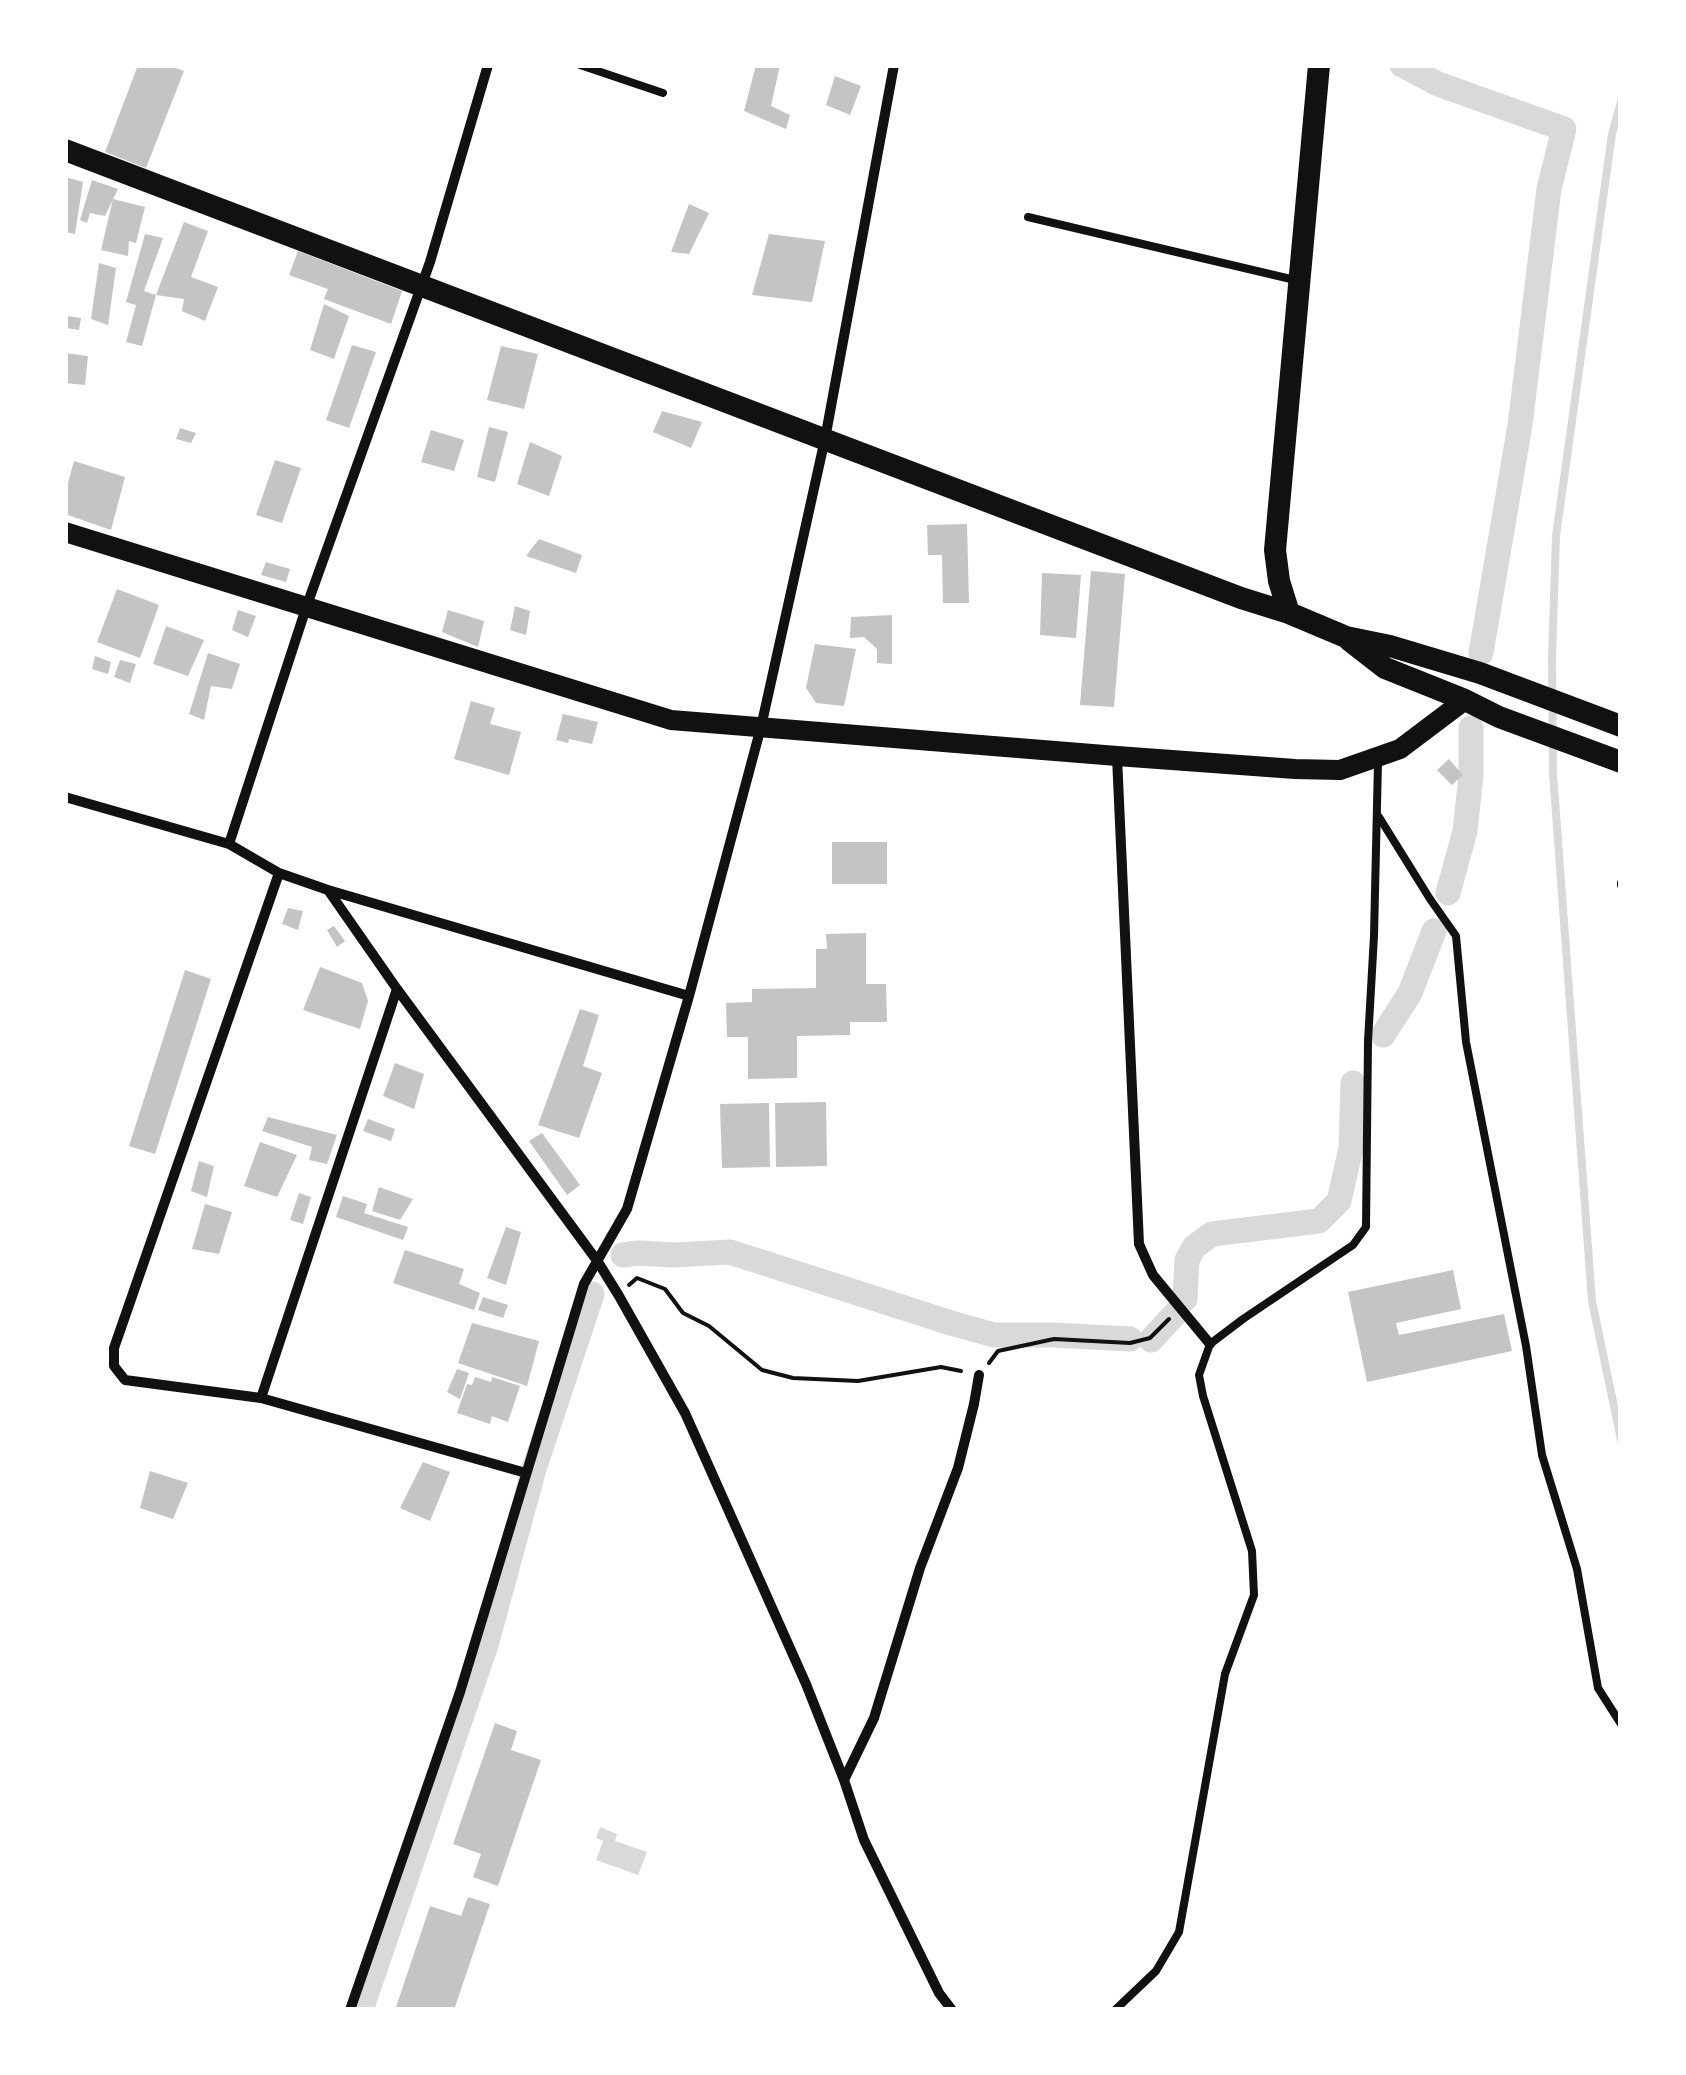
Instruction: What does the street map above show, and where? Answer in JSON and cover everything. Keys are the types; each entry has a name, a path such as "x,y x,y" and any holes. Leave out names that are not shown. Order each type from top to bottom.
{"main road":[{"path":"1289,613 1275,550 1318,65"},
{"path":"65,150 1346,637 1480,673 1621,726"},
{"path":"65,532 671,720 1340,770 1400,749 1465,700 1519,689"},
{"path":"1346,637 1385,668 1499,717 1611,758"}],"street":[{"path":"229,844 307,605 422,286 488,65"},
{"path":"350,2010 460,1692 584,1284 627,1209 689,996 761,727 825,439 894,65"},
{"path":"1117,756 1139,1244 1152,1275 1210,1344"},
{"path":"65,797 229,844 279,873 328,890 689,996"},
{"path":"279,873 114,1348 114,1366 125,1380 261,1398 526,1473"},
{"path":"328,890 619,1296 684,1413 806,1684 864,1840 939,1993 952,2010"},
{"path":"261,1398 397,989"},
{"path":"844,1780 874,1718 920,1568 958,1468 979,1375"}],"lane":[{"path":"580,65 663,93"},
{"path":"1028,217 1300,281"},
{"path":"1115,2010 1156,1971 1179,1932 1225,1674 1254,1595 1252,1552 1203,1396 1200,1375 1210,1344 1353,1245 1366,1227 1378,758"},
{"path":"1378,815 1456,936 1466,1042 1526,1346 1542,1455 1578,1569 1598,1688 1621,1724"}],"path":[{"path":"619,1296 636,1278 654,1284 665,1290 683,1313 709,1326 762,1370 792,1378 858,1381 941,1367 979,1375 998,1351 1054,1339 1130,1342 1150,1338 1177,1303"}],"shaded area":[{"path":"600,1827 617,1834 615,1841 647,1852 638,1875 596,1860 603,1841 596,1838"}],"building":[{"path":"138,65 167,65 184,71 146,168 105,152"},
{"path":"756,65 780,65 771,106 790,115 786,129 744,111"},
{"path":"835,76 861,86 850,115 826,105"},
{"path":"65,177 83,182 75,234 65,232"},
{"path":"92,180 118,189 105,216 90,213 87,223 80,220"},
{"path":"113,199 145,207 136,243 129,241 128,256 101,250"},
{"path":"689,204 709,213 689,254 671,252"},
{"path":"184,222 208,231 191,277 218,287 205,321 182,311 184,299 156,295"},
{"path":"145,234 163,238 144,291 156,295 142,346 126,342 136,305 126,302"},
{"path":"769,234 825,241 812,302 752,295"},
{"path":"298,251 402,291 391,324 324,299 328,289 289,275"},
{"path":"99,263 116,268 108,325 91,319"},
{"path":"324,304 349,316 334,359 310,350"},
{"path":"67,316 81,318 79,330 66,328"},
{"path":"352,345 376,352 349,428 326,420"},
{"path":"501,346 538,354 524,409 487,400"},
{"path":"65,353 88,356 85,385 65,383"},
{"path":"662,411 702,422 691,448 653,432"},
{"path":"489,427 508,432 495,482 477,477"},
{"path":"180,428 196,433 191,443 176,439"},
{"path":"431,430 464,440 454,471 421,462"},
{"path":"530,442 562,456 549,496 517,484"},
{"path":"275,460 301,468 282,523 256,515"},
{"path":"74,461 125,477 111,530 65,514 65,494"},
{"path":"967,524 969,603 943,603 942,555 928,555 927,525"},
{"path":"539,539 582,555 576,573 526,556"},
{"path":"266,562 290,569 286,582 261,575"},
{"path":"1091,571 1125,574 1114,707 1080,705"},
{"path":"1042,573 1081,575 1076,638 1040,635"},
{"path":"117,589 159,605 140,658 97,642"},
{"path":"515,606 530,611 526,635 510,630"},
{"path":"238,610 256,616 248,637 232,630"},
{"path":"448,610 484,621 478,647 442,632"},
{"path":"892,615 892,664 877,663 877,649 864,637 850,638 851,617"},
{"path":"166,626 204,640 188,676 153,664"},
{"path":"815,644 856,649 844,706 816,703 806,688"},
{"path":"208,653 240,664 232,689 211,686 204,720 189,714"},
{"path":"95,656 111,662 108,674 92,669"},
{"path":"120,660 136,664 130,683 114,677"},
{"path":"471,701 495,708 490,724 521,732 509,775 454,759"},
{"path":"563,714 598,722 592,744 556,740"},
{"path":"1449,759 1463,775 1452,785 1437,770"},
{"path":"832,842 887,842 887,884 832,884"},
{"path":"288,908 303,911 298,930 282,924"},
{"path":"334,926 345,941 337,947 327,930"},
{"path":"866,933 866,984 886,984 887,1022 850,1022 850,1035 797,1036 797,1078 748,1079 748,1037 727,1037 726,1003 752,1002 752,989 816,988 816,949 827,949 826,934"},
{"path":"320,967 362,983 368,1001 360,1029 303,1010"},
{"path":"185,970 211,979 155,1154 129,1146"},
{"path":"580,1009 599,1015 583,1066 602,1073 579,1138 538,1125"},
{"path":"395,1063 424,1074 414,1109 383,1096"},
{"path":"826,1102 827,1166 776,1167 775,1103"},
{"path":"769,1103 770,1167 722,1168 720,1104"},
{"path":"268,1117 337,1135 327,1164 309,1160 312,1147 262,1131"},
{"path":"368,1119 395,1129 391,1141 363,1131"},
{"path":"542,1133 580,1185 567,1195 529,1141"},
{"path":"260,1142 297,1155 277,1197 244,1186"},
{"path":"199,1161 214,1166 207,1197 191,1191"},
{"path":"379,1187 413,1199 400,1220 372,1211"},
{"path":"299,1193 311,1197 303,1224 290,1220"},
{"path":"343,1196 367,1204 364,1213 408,1227 403,1240 336,1217"},
{"path":"205,1204 232,1212 219,1254 192,1249"},
{"path":"506,1227 521,1232 506,1285 487,1278"},
{"path":"405,1250 464,1269 459,1284 480,1293 474,1310 393,1283"},
{"path":"1453,1270 1461,1309 1396,1323 1399,1335 1504,1314 1512,1351 1367,1382 1348,1292"},
{"path":"483,1297 508,1305 503,1318 478,1310"},
{"path":"472,1323 539,1341 527,1386 458,1363"},
{"path":"457,1369 469,1373 460,1399 447,1392"},
{"path":"475,1377 491,1382 492,1377 520,1386 508,1422 492,1416 490,1424 457,1413 467,1384 472,1385"},
{"path":"423,1462 450,1472 430,1521 400,1508"},
{"path":"150,1471 188,1483 173,1519 140,1508"},
{"path":"495,1723 517,1731 511,1750 541,1760 498,1886 473,1877 481,1854 453,1844"},
{"path":"468,1897 490,1904 454,2010 395,2010 430,1906 461,1916"}],"waterway":[{"path":"1402,65 1438,84 1564,129 1549,189 1520,425 1481,653"},
{"path":"1621,102 1612,134 1556,536 1552,659 1553,773 1592,1301 1621,1440"},
{"path":"1448,893 1465,831 1471,728"},
{"path":"1383,1035 1410,993 1434,931"},
{"path":"1185,1299 1187,1260 1194,1247 1212,1234 1319,1221 1339,1201 1351,1148 1353,1083"},
{"path":"623,1255 730,1252 994,1335 1130,1339"},
{"path":"361,2010 486,1645 534,1469 592,1294"},
{"path":"1151,1340 1175,1314"}]}
